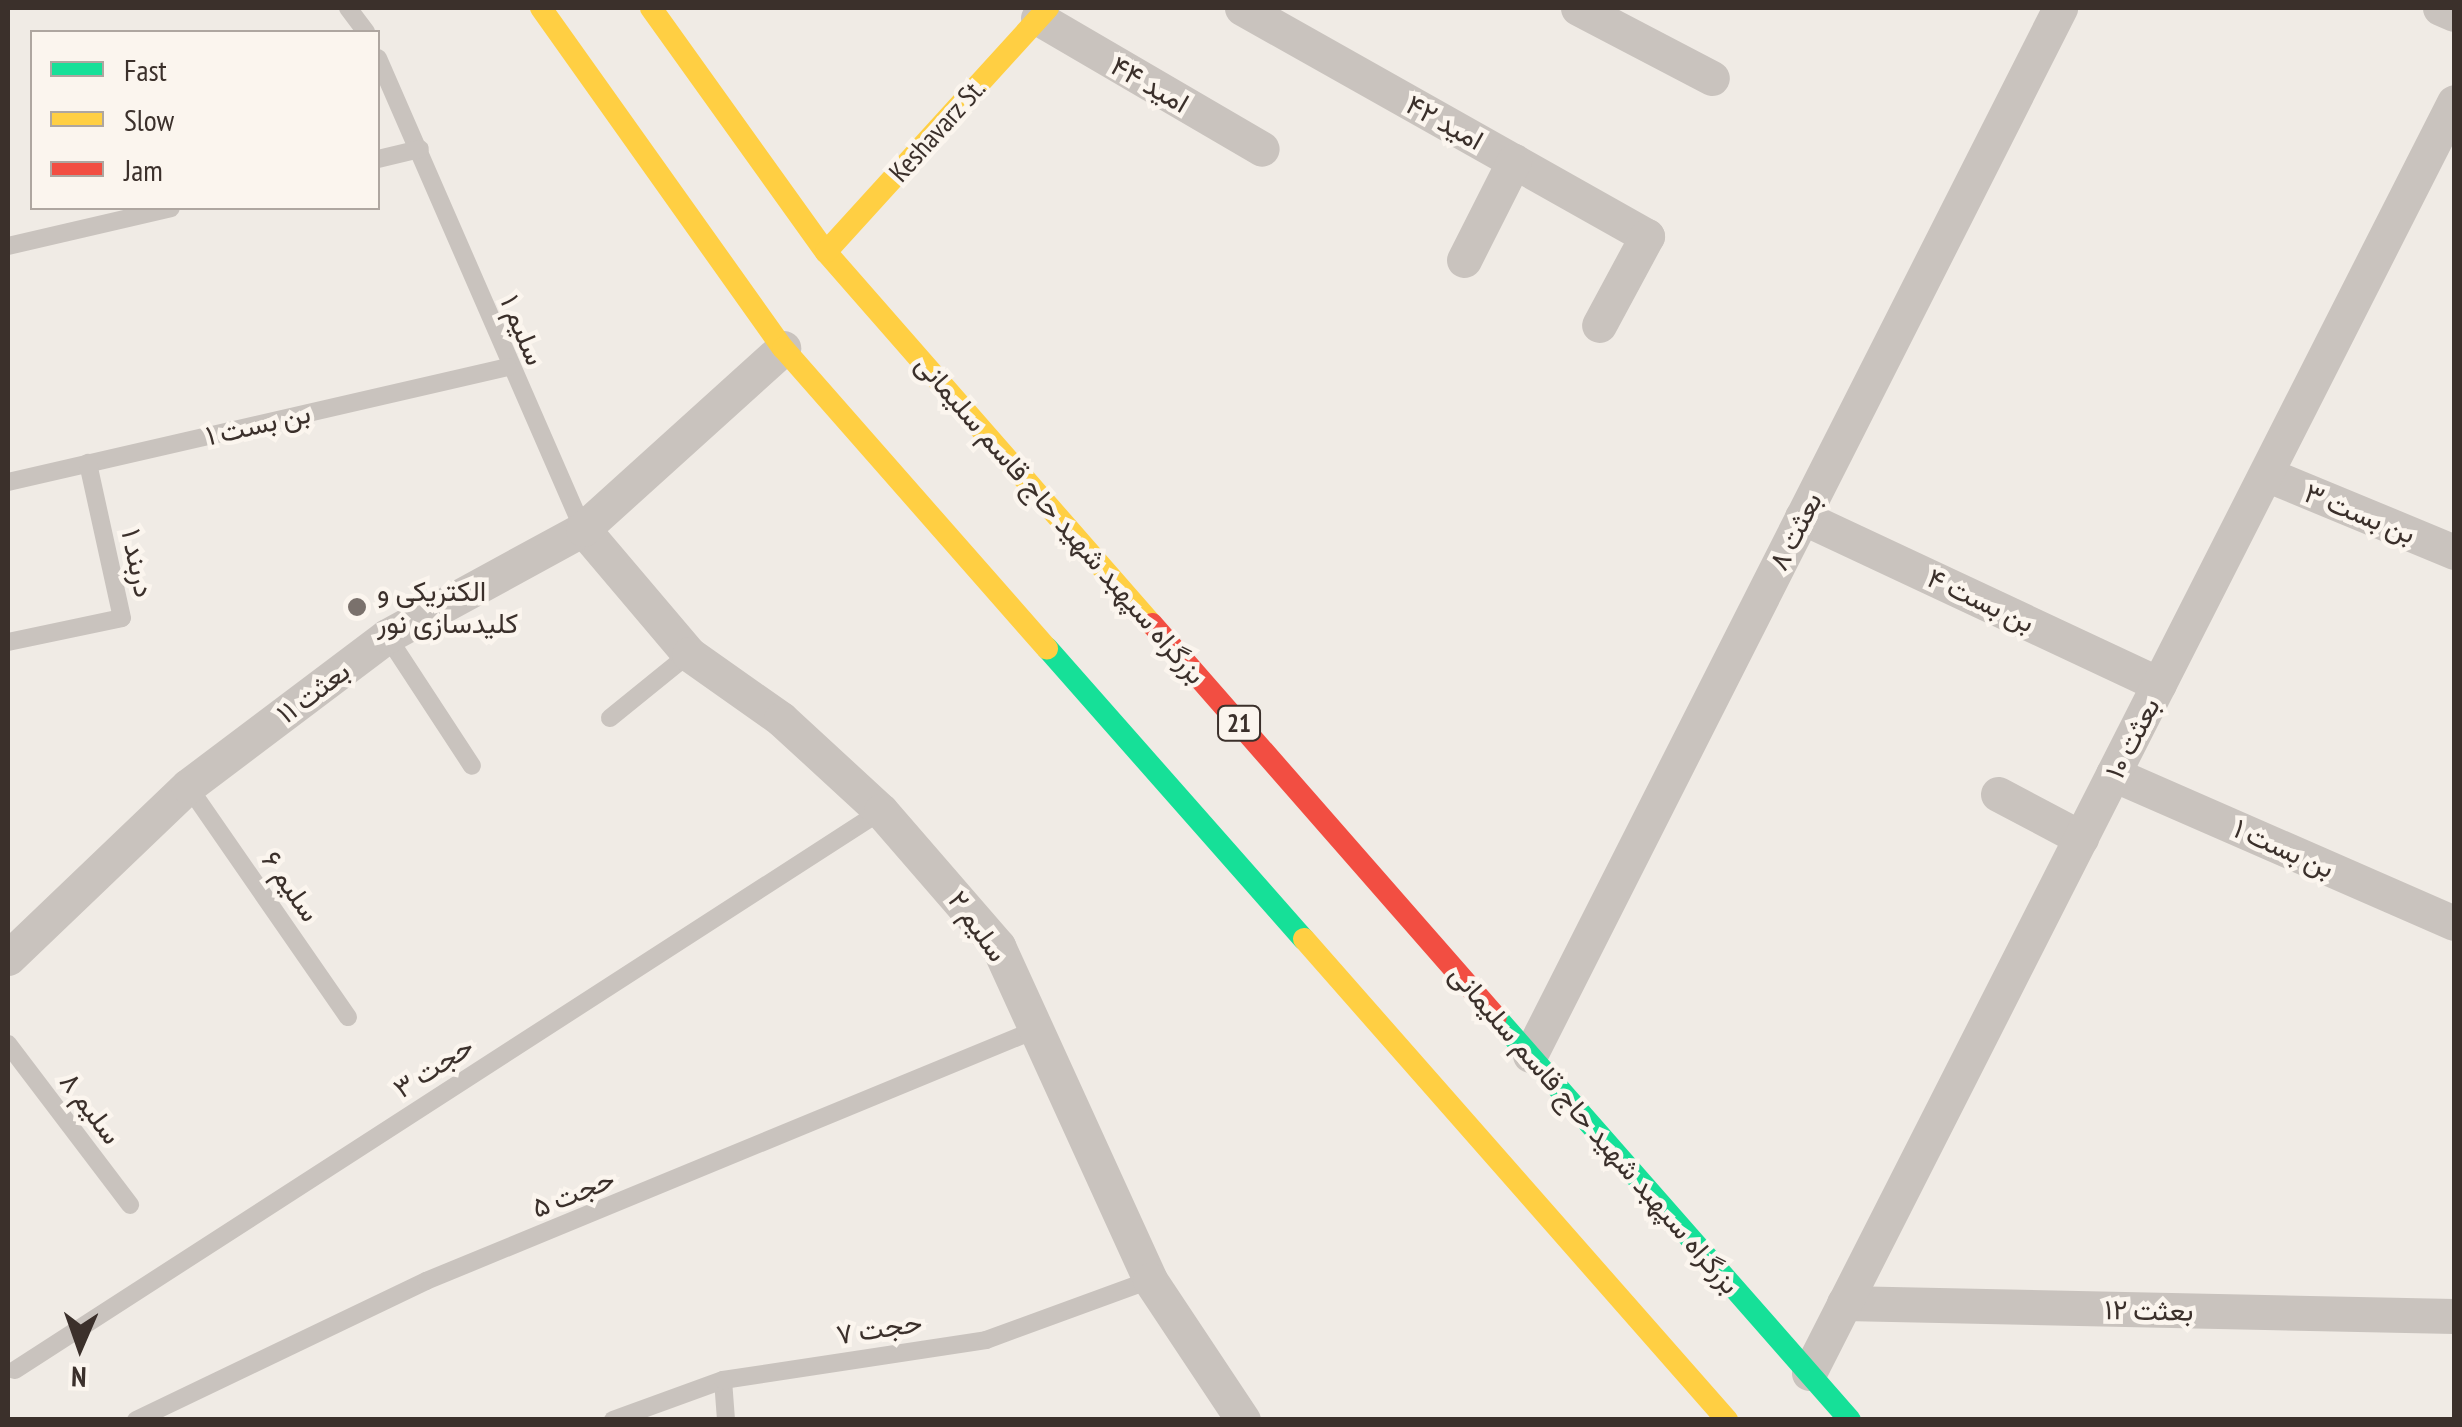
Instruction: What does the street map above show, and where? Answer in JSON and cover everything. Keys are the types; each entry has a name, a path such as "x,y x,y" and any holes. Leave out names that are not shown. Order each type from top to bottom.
{"main road":[{"path":"542,8 783,348 1727,1420"},
{"name":"بزرگراه سپهبد شهید حاج قاسم سلیمانی","path":"650,8 826,252 1850,1420"},
{"name":"Keshavarz St.","path":"826,252 1043,13"}],"street":[{"name":"امید ۴۲","path":"1242,8 1647,236 1599,325"},
{"path":"1578,8 1712,78"},
{"name":"بعثت ۸","path":"1530,1055 2060,8"},
{"path":"2440,8 2454,14"},
{"name":"امید ۴۴","path":"1043,13 1262,149"},
{"name":"بعثت ۱۰","path":"1809,1373 2454,102"},
{"path":"1464,260 1514,161"},
{"name":"بعثت ۱۱","path":"8,958 188,786 386,636 584,529 783,348"},
{"name":"بن بست ۳","path":"2266,474 2454,552"},
{"name":"بن بست ۴","path":"1802,517 2159,684"},
{"name":"سلیم ۲","path":"584,529 688,654 781,718 881,811 998,946 1150,1280 1243,1420"},
{"name":"بن بست ۱","path":"2113,774 2454,922"},
{"path":"1998,794 2080,838"},
{"name":"بعثت ۱۲","path":"1844,1304 2454,1316"}],"lane":[{"name":"سلیم ۱","path":"380,62 508,367 584,529"},
{"path":"380,159 420,150"},
{"path":"8,246 162,210"},
{"name":"بن بست ۱","path":"8,482 508,367"},
{"name":"دربند ۱","path":"8,642 122,618 88,464"},
{"path":"386,636 472,766"},
{"path":"610,718 688,654"},
{"name":"سلیم ۶","path":"188,786 348,1017"},
{"name":"حجت ۳","path":"15,1370 881,811"},
{"name":"حجت ۵","path":"136,1420 426,1280 1037,1029"},
{"name":"سلیم ۸","path":"8,1044 130,1205"},
{"name":"حجت ۷","path":"613,1420 723,1380 986,1340 1150,1280"},
{"path":"723,1380 726,1420"}],"traffic: fast":[{"path":"1047,648 1304,939"},
{"path":"1496,1017 1850,1420"}],"traffic: slow":[{"path":"541,8 783,348 1047,648"},
{"path":"651,8 826,252 1152,624"},
{"path":"826,252 1048,8"},
{"path":"1304,939 1727,1420"}],"traffic: jam":[{"path":"1152,624 1496,1017"}],"place":[{"name":"الکتریکی و کلیدسازی نور","path":"357,607"}]}
